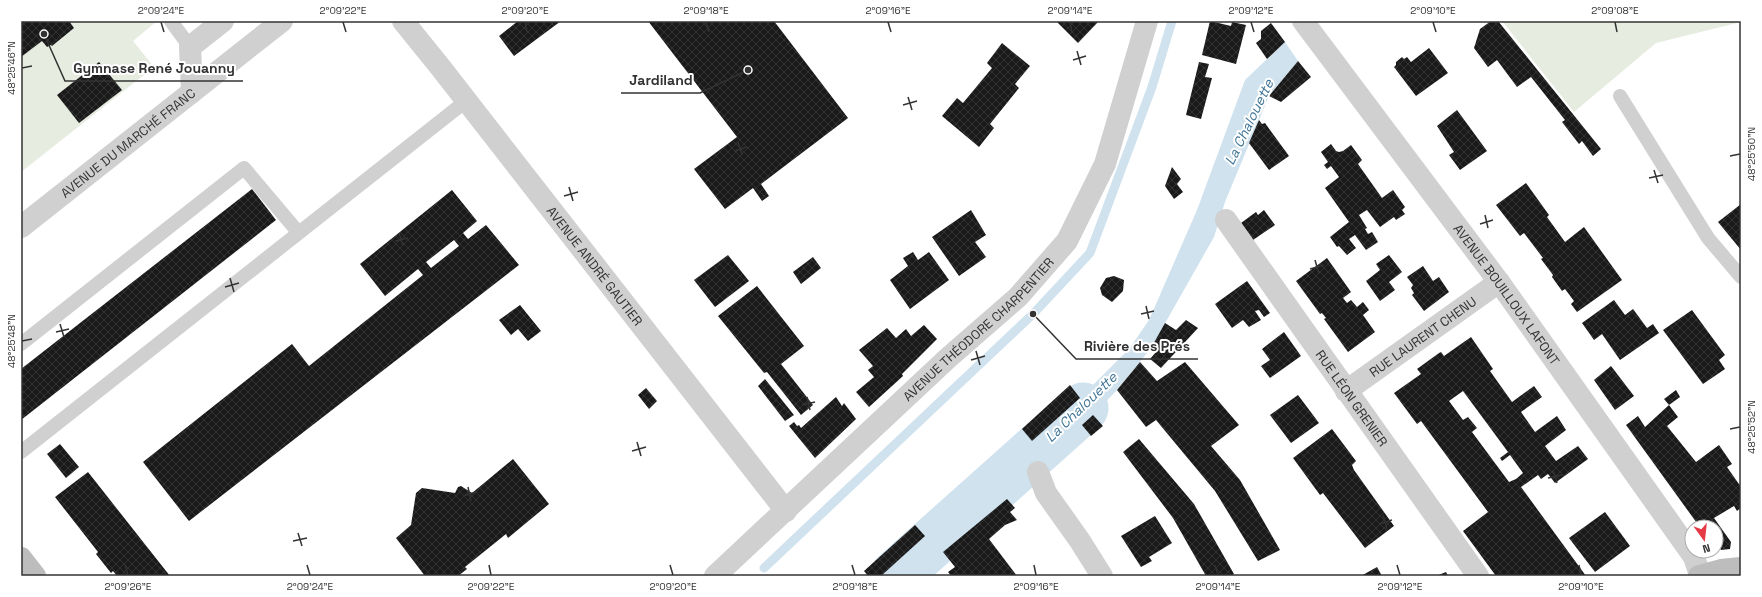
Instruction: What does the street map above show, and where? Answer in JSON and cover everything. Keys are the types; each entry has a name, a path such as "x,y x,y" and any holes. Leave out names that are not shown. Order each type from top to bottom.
{"street":[{"path":"190,47 223,21"},
{"path":"192,92 282,21"},
{"name":"AVENUE ANDRÉ GAUTIER","path":"403,21 786,511"},
{"name":"AVENUE THÉODORE CHARPENTIER","path":"715,576 948,358 1018,296 1067,241 1105,164 1147,21"},
{"name":"AVENUE BOUILLOUX LAFONT","path":"1303,21 1500,282 1694,557 1700,576"},
{"name":"AVENUE DU MARCHÉ FRANC","path":"21,227 192,92 190,47"},
{"name":"RUE LÉON GRENIER","path":"1226,220 1478,576"},
{"name":"RUE LAURENT CHENU","path":"1346,391 1500,282"},
{"path":"1038,472 1046,493 1080,541 1102,576"},
{"path":"21,558 35,576"},
{"path":"1700,576 1721,570 1741,568"}],"lane":[{"path":"170,21 190,47"},
{"path":"1620,96 1708,238 1741,277"},
{"path":"21,452 466,101"},
{"path":"21,344 244,168 298,232"}],"shaded area":[{"path":"21,21 157,21 133,41 154,67 21,172"},
{"path":"1502,21 1741,22 1656,43 1574,112"}],"water":[{"path":"1285,42 1298,61 1269,96 1225,202 1214,237 1151,348 1117,390 1093,415 1038,466 1025,448 1080,398 1129,349 1149,320 1197,210 1245,80"},
{"path":"1019,452 1034,474 988,516 915,576 881,576"}],"building":[{"path":"21,21 69,21 74,28 52,46 47,47 42,41 21,57"},
{"path":"518,21 561,21 514,56 499,36"},
{"path":"648,21 774,21 848,118 761,184 769,196 762,201 753,188 725,209 694,169 737,137"},
{"path":"1056,21 1099,21 1078,43"},
{"path":"1210,21 1231,26 1232,22 1246,25 1236,64 1202,55"},
{"path":"1491,21 1498,21 1601,149 1593,156 1582,141 1579,144 1562,122 1565,120 1531,77 1517,87 1497,60 1488,67 1474,48 1480,29"},
{"path":"1271,23 1285,42 1267,59 1256,43 1261,39 1261,31"},
{"path":"1002,43 1030,66 1015,84 1019,88 990,124 994,128 979,147 942,116 957,98 963,103 992,68 987,63"},
{"path":"1429,48 1448,73 1416,96 1394,67 1396,62 1402,57 1404,59 1407,57 1411,62"},
{"path":"1298,61 1311,77 1281,102 1269,96"},
{"path":"99,62 122,90 79,123 57,95"},
{"path":"1199,62 1209,64 1205,77 1212,78 1201,119 1186,115"},
{"path":"1457,110 1487,151 1460,170 1449,155 1454,152 1437,126"},
{"path":"1259,120 1262,124 1265,123 1289,156 1269,170 1249,143"},
{"path":"1331,144 1336,151 1339,152 1351,145 1362,160 1358,164 1382,198 1393,190 1405,207 1402,210 1405,214 1396,220 1394,217 1380,227 1367,210 1359,215 1367,228 1365,229 1368,234 1372,232 1378,242 1366,250 1355,235 1349,239 1356,248 1347,255 1339,246 1337,247 1330,237 1349,222 1325,188 1339,177 1331,166 1327,169 1324,165 1328,162 1321,152"},
{"path":"1172,167 1181,179 1177,184 1183,192 1174,199 1165,186"},
{"path":"1526,183 1549,215 1547,217 1565,242 1584,227 1622,280 1577,312 1571,304 1574,301 1565,289 1562,291 1552,277 1553,275 1541,259 1543,258 1524,233 1520,236 1496,205"},
{"path":"252,189 276,220 21,420 21,369"},
{"path":"452,190 477,221 463,233 468,239 486,225 519,265 189,521 143,462 292,344 309,366 423,275 418,269 385,296 360,264","holes":["454,240 459,246 431,268 426,262"]},
{"path":"1741,204 1741,250 1718,222"},
{"path":"971,210 986,235 975,242 986,257 959,276 932,237"},
{"path":"1264,210 1275,225 1253,240 1241,223 1256,212 1258,215"},
{"path":"913,252 918,260 929,252 949,280 910,309 890,280 908,266 903,258"},
{"path":"728,255 749,281 715,307 694,280"},
{"path":"1389,255 1402,272 1389,282 1395,290 1380,301 1366,281 1380,270 1376,264"},
{"path":"813,257 821,268 801,284 793,272"},
{"path":"1327,258 1351,292 1343,298 1347,303 1351,300 1357,307 1363,302 1369,310 1363,315 1375,332 1348,352 1324,319 1326,318 1322,313 1320,314 1296,281"},
{"path":"1423,266 1433,281 1439,277 1449,292 1424,311 1412,295 1414,293 1411,288 1413,285 1407,277"},
{"path":"1114,276 1124,280 1123,291 1112,302 1102,295 1100,288 1106,278"},
{"path":"1247,281 1270,313 1264,317 1259,310 1255,311 1261,320 1249,327 1243,320 1232,328 1215,304"},
{"path":"757,286 804,346 781,364 813,405 801,415 767,372 764,373 718,316"},
{"path":"1614,300 1625,315 1633,309 1647,328 1653,324 1659,333 1620,360 1602,334 1594,340 1582,323"},
{"path":"520,305 541,331 528,341 518,329 511,335 499,320"},
{"path":"1692,310 1725,355 1719,360 1725,369 1703,384 1663,330"},
{"path":"1186,320 1198,328 1161,368 1150,359 1156,352 1151,348 1165,323 1176,330"},
{"path":"924,325 937,339 902,374 903,376 869,407 856,392 874,377 868,370 873,366 859,350 887,328 896,338 906,329 911,336"},
{"path":"1284,332 1301,356 1270,378 1261,366 1270,360 1262,349"},
{"path":"1471,337 1493,369 1490,371 1512,402 1534,386 1542,397 1521,412 1535,432 1557,416 1566,430 1545,446 1556,461 1578,446 1588,459 1555,483 1548,474 1541,479 1538,475 1521,487 1586,576 1496,576 1463,531 1488,512 1421,421 1417,424 1394,393 1421,374 1417,369 1441,352 1444,356","holes":["1463,391 1508,452 1500,458 1502,461 1510,455 1523,473 1516,479 1509,482 1472,432 1477,428 1468,417 1463,420 1449,401"]},
{"path":"1140,362 1157,381 1185,362 1239,425 1211,446 1240,480 1280,550 1258,561 1215,491 1156,420 1146,427 1117,390"},
{"path":"1611,366 1634,396 1615,410 1594,380"},
{"path":"765,379 794,415 785,421 758,386"},
{"path":"1070,385 1080,398 1032,441 1022,429"},
{"path":"646,388 657,401 649,409 638,395"},
{"path":"1676,390 1680,397 1669,405 1664,399"},
{"path":"1298,395 1319,423 1291,443 1270,415"},
{"path":"836,397 842,406 844,403 856,419 815,458 789,426 794,422 801,428"},
{"path":"1669,405 1678,417 1667,426 1696,462 1719,445 1732,464 1727,467 1741,487 1741,508 1737,511 1734,506 1714,518 1715,519 1694,519 1626,425 1638,416 1645,427"},
{"path":"1093,415 1103,426 1091,436 1082,425"},
{"path":"1332,429 1356,461 1352,465 1354,470 1394,526 1365,548 1323,493 1320,495 1293,458"},
{"path":"1139,439 1194,504 1234,574 1231,576 1206,576 1173,518 1123,452"},
{"path":"60,444 79,467 66,478 47,454"},
{"path":"513,459 549,504 508,538 506,534 465,567 467,569 458,576 425,576 396,538 411,525 416,493 422,488 455,493 458,487 461,486 472,493"},
{"path":"88,472 170,576 117,576 113,571 111,573 96,554 98,552 55,497"},
{"path":"1007,499 1015,508 1010,512 1017,520 1005,525 989,539 1017,576 951,576 948,572 955,567 943,552"},
{"path":"1605,512 1630,546 1595,572 1569,538"},
{"path":"1155,516 1172,543 1149,557 1152,561 1141,567 1121,536"},
{"path":"915,525 925,536 881,576 868,576 864,571"},
{"path":"1724,532 1731,542 1730,549 1724,550"},
{"path":"1377,567 1382,576 1361,576"},
{"path":"1446,572 1448,576 1436,576"}],"waterway":[{"path":"764,568 1033,314 1090,253 1152,87 1172,21"},
{"name":"La Chalouette","path":"895,576 1083,408"}],"place":[{"name":"Gymnase René Jouanny","path":"44,34"},
{"name":"Jardiland","path":"748,70"},
{"name":"Rivière des Prés","path":"1033,314"}]}
